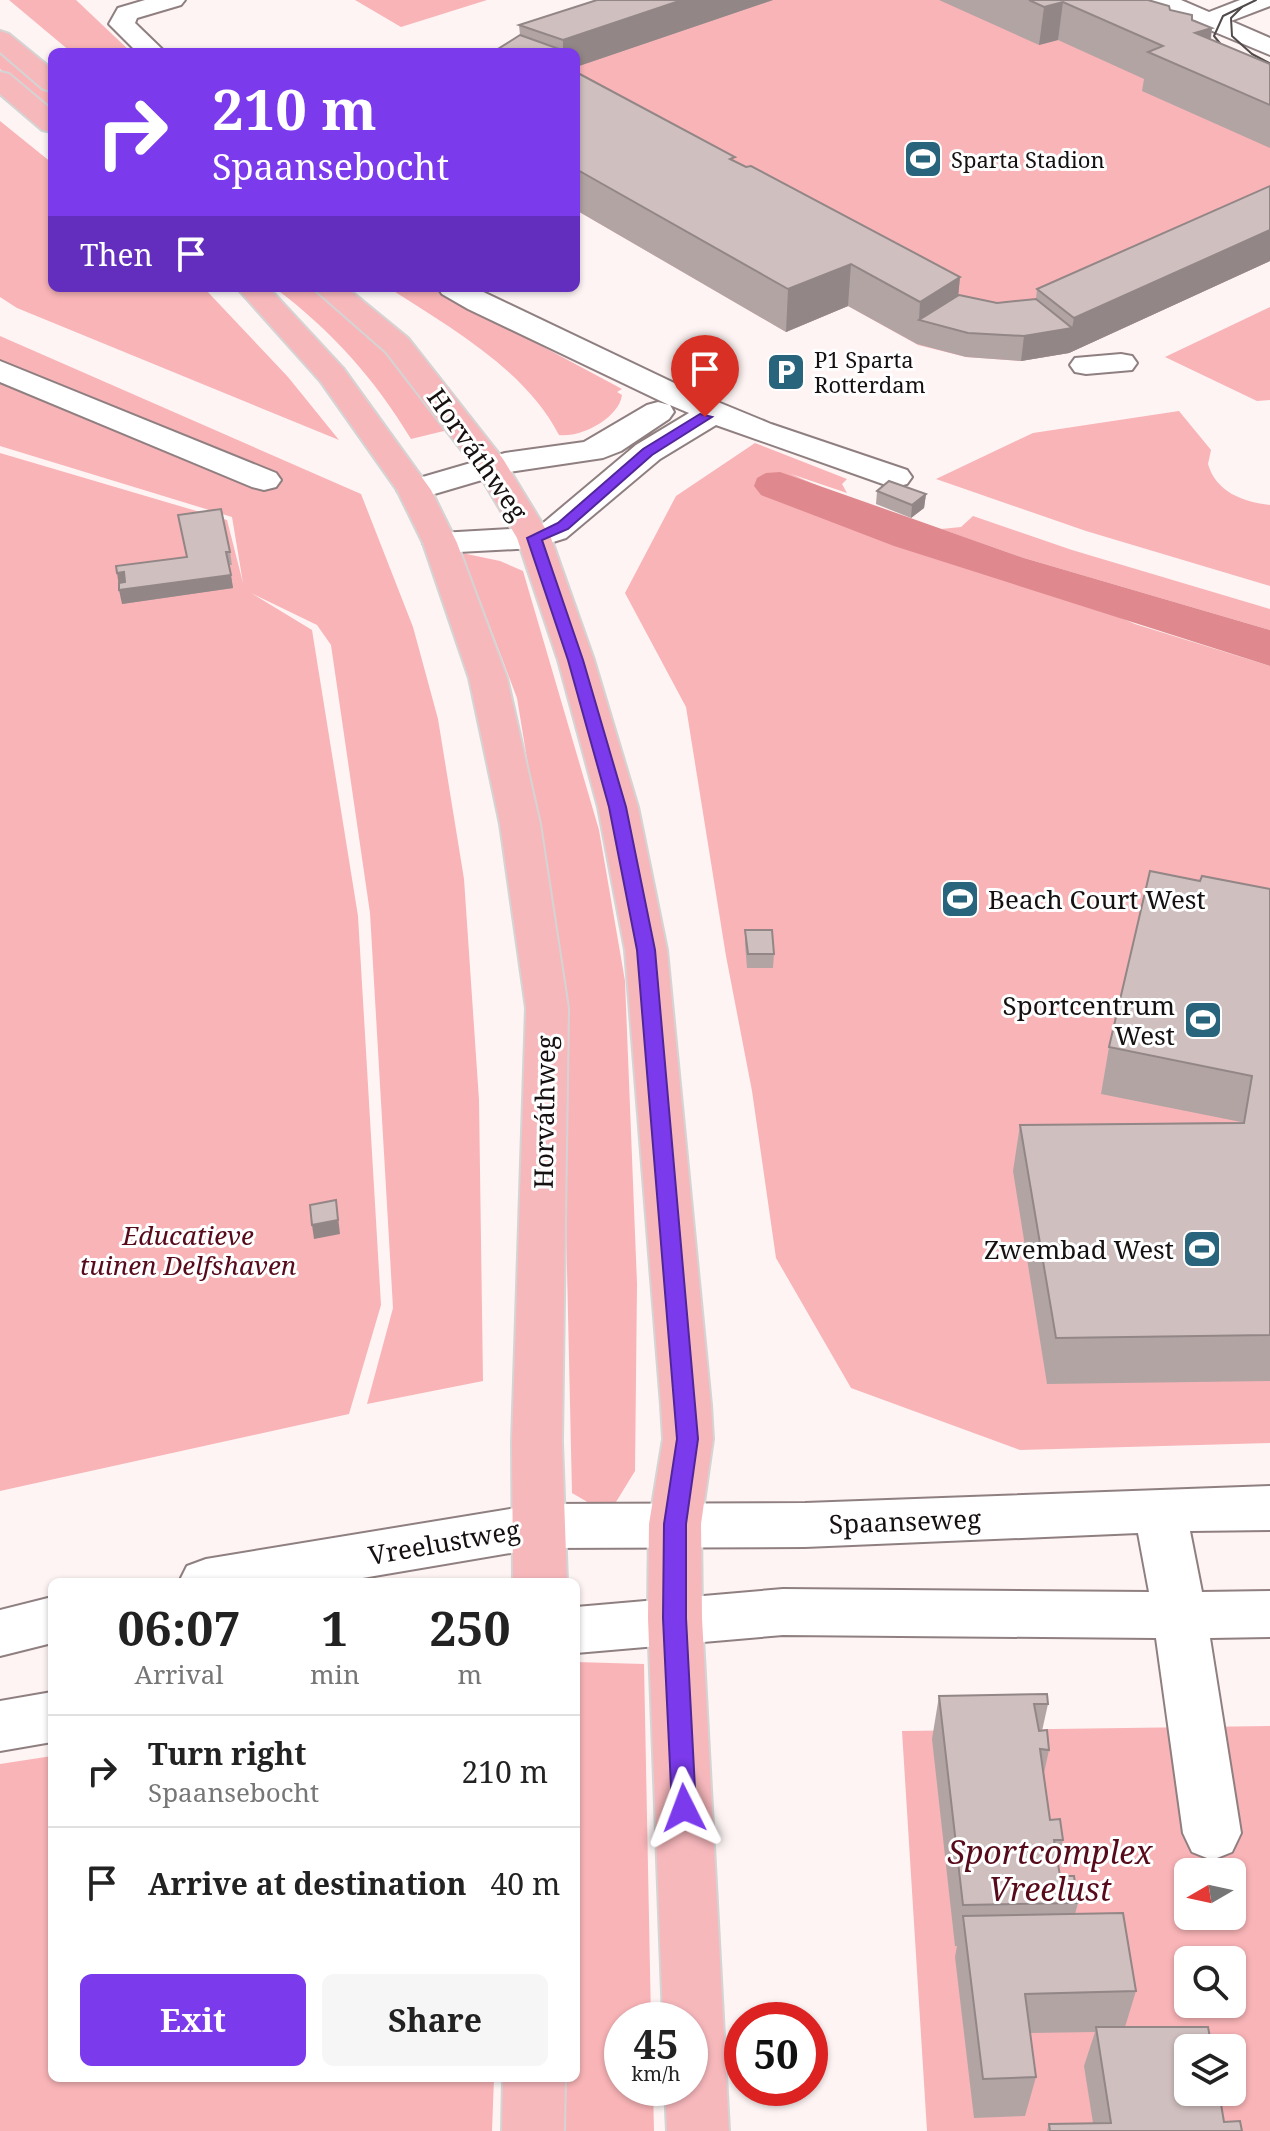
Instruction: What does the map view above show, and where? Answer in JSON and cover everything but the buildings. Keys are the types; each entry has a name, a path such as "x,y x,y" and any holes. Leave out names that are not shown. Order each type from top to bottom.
{"main road":[{"path":"0,39 48,80"},
{"path":"0,80 48,121"},
{"name":"Horváthweg","path":"256,292 332,375 414,490 440,543 488,678 520,824 547,1008 537,1442 540,1578"},
{"name":"Horváthweg","path":"333,292 397,345 491,466 534,538 576,660 618,807 646,950 688,1439 675,1524 675,1618 698,2131"},
{"path":"533,2131 534,2082"}],"street":[{"path":"148,48 122,24 119,6 172,0"},
{"path":"1159,0 1270,47"},
{"path":"1208,21 1263,0"},
{"path":"460,292 680,398 759,431 895,477"},
{"path":"1086,365 1121,363"},
{"path":"0,371 264,480"},
{"path":"414,490 491,466 601,448 680,398"},
{"path":"440,543 534,538 563,526 648,452 714,412"},
{"name":"Spaanseweg","path":"540,1526 805,1525 1270,1508"},
{"path":"1160,1510 1180,1616 1212,1833"},
{"name":"Vreelustweg","path":"230,1578 540,1526"},
{"path":"580,1630 675,1618 810,1611 1180,1616 1270,1614"},
{"path":"0,1633 48,1621"},
{"path":"0,1726 48,1718"}],"green space":[{"path":"9,0 76,0 127,48 66,48"},
{"path":"355,0 487,0 401,27"},
{"name":"Sparta Stadion","path":"691,0 1025,0 1141,34 1142,39 1165,46 1270,107 1270,261 1069,353 1021,361 966,357 918,345 848,306 786,332 580,212 580,48 547,48"},
{"path":"0,48 48,89 48,109 0,69"},
{"path":"0,121 48,160 48,292 208,292 288,377 339,440 17,308 0,297"},
{"path":"280,292 317,292 349,315 387,352 452,429 411,439 367,376 333,338"},
{"path":"395,292 449,292 482,314 622,389 617,392 622,395 619,403 598,425 578,433 559,435 527,390 460,334"},
{"path":"1270,307 1270,400 1257,401 1165,357"},
{"name":"Educatieve tuinen Delfshaven","path":"0,336 361,494 413,627 438,719 464,879 479,1100 483,1381 367,1404 393,1308 370,913 331,645 317,625 251,593 312,630 358,916 381,1305 349,1414 0,1491 0,453 227,520 243,583 232,517 0,446"},
{"path":"1179,411 1211,450 1208,464 1217,482 1241,498 1270,505 1270,586 1086,531 936,479 1033,433"},
{"path":"755,443 847,479 842,484 847,493 791,474 1135,624 1270,666 1270,1443 1020,1450 851,1388 776,1258 752,1091 726,956 686,707 625,593 676,496"},
{"path":"973,516 1072,550 1270,609 1270,630 1024,558 941,529 961,527"},
{"path":"462,553 500,561 523,571 599,830 625,981 637,1284 635,1471 616,1502 596,1507 572,1493 562,1046 548,887 517,698"},
{"path":"580,1662 644,1664 651,2002 604,2002 604,2106 653,2106 654,2131 547,2131 547,2082 580,2082"},
{"name":"Sportcomplex Vreelust","path":"1270,1726 1270,2131 927,2131 902,1731"},
{"path":"48,1757 48,2082 494,2082 492,2131 0,2131 0,1764"}],"shaded area":[{"path":"780,472 1024,558 1270,630 1270,666 894,546 761,495 754,486 757,478 766,473"}],"tram line":[{"path":"1256,0 1223,16 1214,36 1227,52 1270,74"},
{"path":"1242,7 1231,18 1232,36 1252,54 1269,63"}],"place":[{"name":"Sparta Stadion","path":"923,159"},
{"name":"P1 Sparta Rotterdam","path":"786,372"},
{"name":"Beach Court West","path":"960,899"},
{"name":"Sportcentrum West","path":"1203,1020"},
{"name":"Zwembad West","path":"1202,1249"}],"route":[{"path":"684,1808 675,1618 675,1524 688,1439 646,950 618,807 576,660 534,538 563,526 648,452 705,417"}]}
